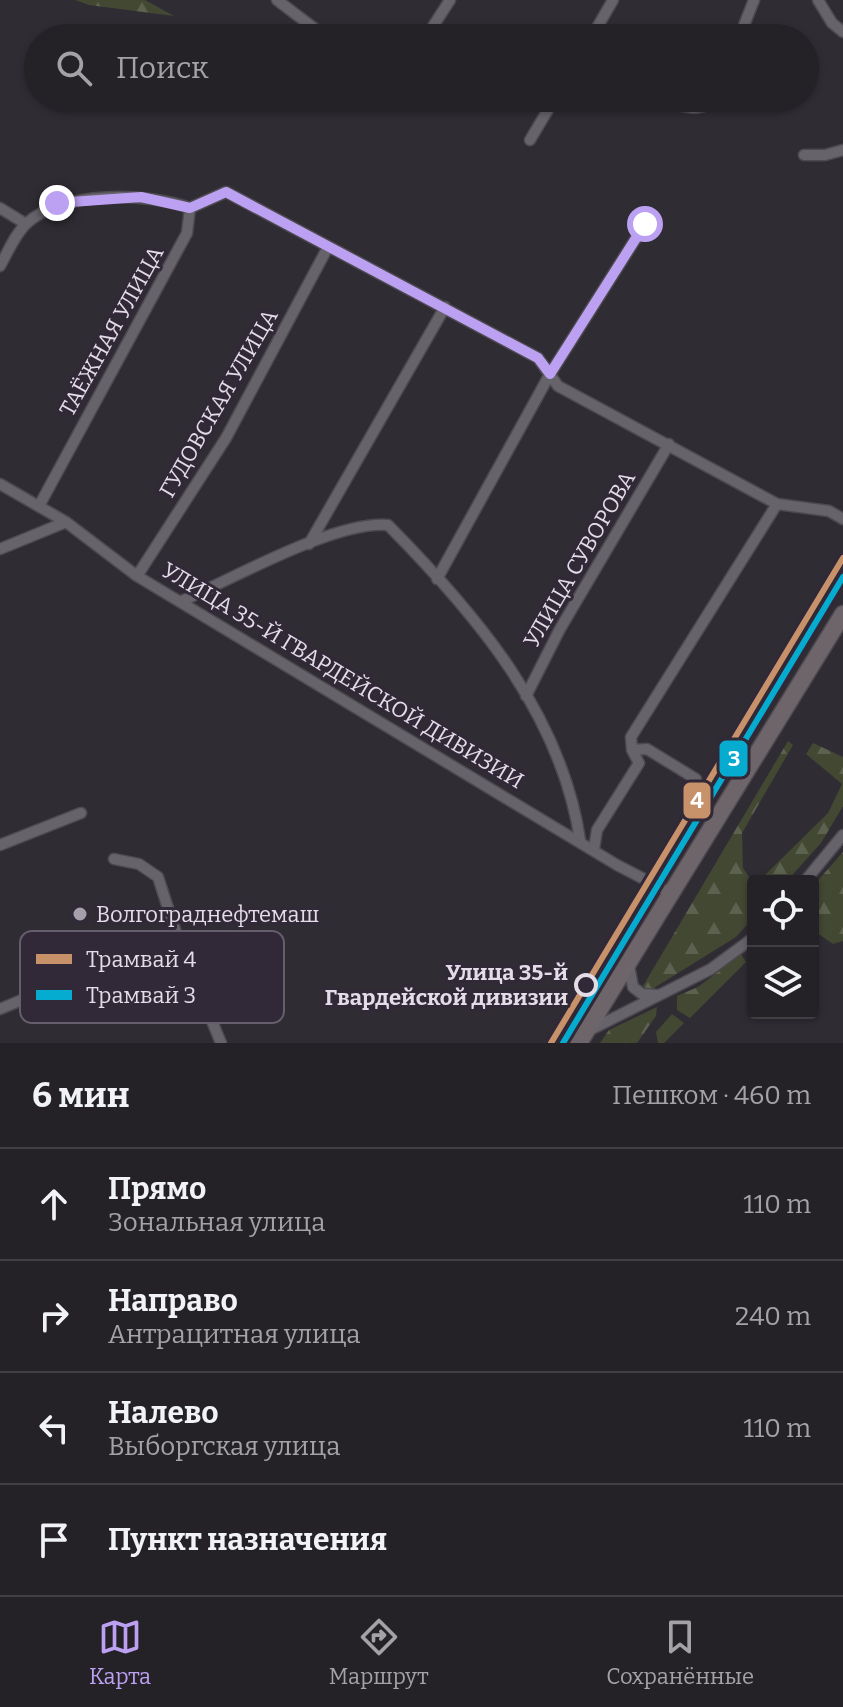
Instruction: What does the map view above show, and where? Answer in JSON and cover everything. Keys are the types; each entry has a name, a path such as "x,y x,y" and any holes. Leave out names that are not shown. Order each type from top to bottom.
{"main road":[{"path":"582,1038 843,614"}],"street":[{"path":"277,0 309,24"},
{"path":"435,24 450,0"},
{"path":"599,24 613,0"},
{"path":"745,24 754,0"},
{"path":"818,0 832,23 843,32"},
{"path":"530,140 547,112"},
{"path":"804,155 825,155 843,150"},
{"path":"0,266 26,224 57,203 141,197 190,208 226,192 538,358 558,386 777,504 829,511 843,519"},
{"path":"0,208 26,224"},
{"name":"ТАЁЖНАЯ УЛИЦА","path":"39,506 187,233 190,208"},
{"path":"437,579 550,374 645,224"},
{"name":"ГУДОВСКАЯ УЛИЦА","path":"137,576 226,438 328,247"},
{"path":"309,544 445,307"},
{"name":"УЛИЦА СУВОРОВА","path":"526,696 560,629 669,444"},
{"name":"УЛИЦА 35-Й ГВАРДЕЙСКОЙ ДИВИЗИИ","path":"0,484 66,522 137,576 671,893"},
{"path":"594,849 597,830 639,763 632,750 631,737 777,504"},
{"path":"0,549 66,522"},
{"path":"182,601 309,544 368,524 388,525 463,603 526,696 558,752 574,802 580,840"},
{"path":"632,750 647,749 696,779"},
{"path":"0,845 81,813"},
{"path":"810,875 843,835"},
{"path":"114,859 139,864 158,877 175,931"},
{"path":"560,1043 582,1038 711,969 747,942"},
{"path":"629,966 633,987 642,994 660,995"},
{"path":"0,1009 20,1001"},
{"path":"213,1023 221,1043"}],"green space":[{"path":"75,0 145,0 174,16 89,5"},
{"path":"788,741 793,745 742,833 743,868 748,875 747,925 736,937 649,991 643,986"},
{"path":"813,743 843,757 843,806 821,843 792,875 765,875 828,813 842,784 806,754"},
{"path":"843,852 843,941 833,944 819,934 819,879"},
{"path":"741,954 746,962 690,1018 677,1010 677,996 698,987"},
{"path":"657,1007 656,1016 637,1043 600,1043 609,1030"},
{"path":"672,1014 684,1023 664,1043 658,1043 656,1032"}],"tram line":[{"name":"4","path":"551,1043 843,558"},
{"name":"3","path":"563,1043 843,577"}],"place":[{"name":"Волгограднефтемаш","path":"80,914"},
{"name":"Улица 35-й Гвардейской дивизии","path":"586,985"}],"route":[{"path":"57,203 141,197 171,201 190,208 226,192 538,358 550,374 645,224"}]}
